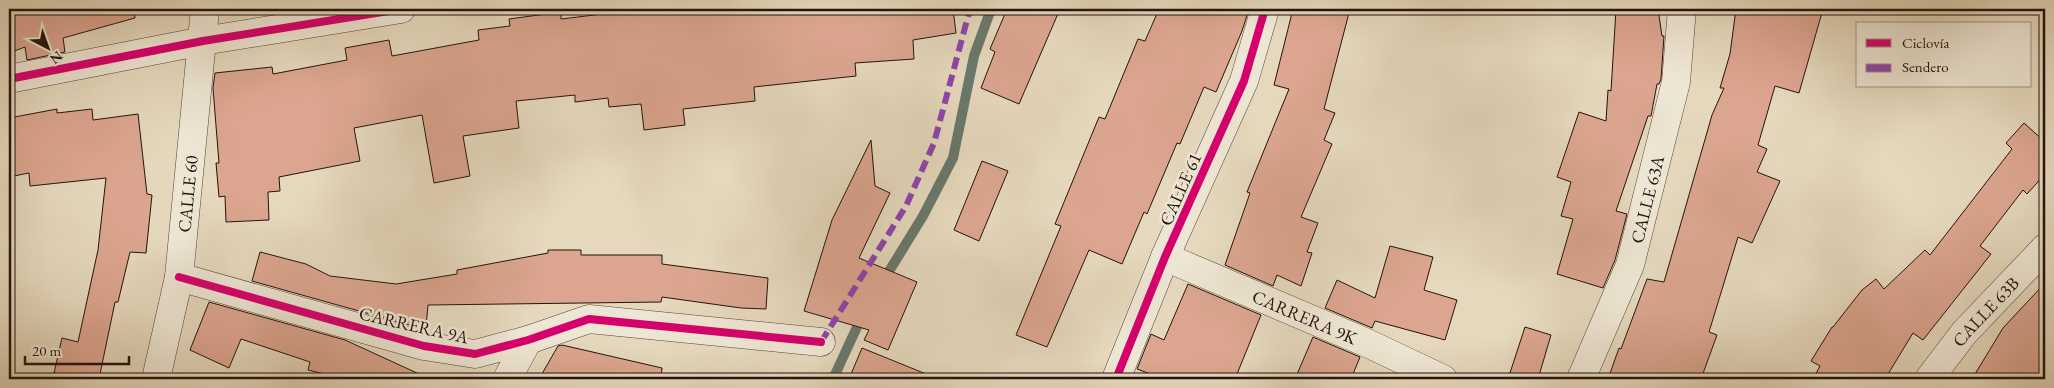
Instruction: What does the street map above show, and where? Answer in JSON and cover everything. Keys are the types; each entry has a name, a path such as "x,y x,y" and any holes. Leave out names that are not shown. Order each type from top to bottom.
{"street":[{"name":"CALLE 60","path":"156,379 179,277 205,9"},
{"path":"9,79 203,41 402,9"},
{"name":"CALLE 61","path":"1116,379 1165,257 1244,81 1265,9"},
{"name":"CALLE 63A","path":"1581,379 1630,265 1676,82 1682,9"},
{"name":"CALLE 63B","path":"1929,379 1964,333 2045,248"},
{"name":"CARRERA 9K","path":"1165,257 1367,343 1443,379"},
{"name":"CARRERA 9A","path":"179,277 424,346 475,354 528,340 589,319 821,342"},
{"path":"507,379 528,340"}],"building":[{"path":"9,9 134,9 135,18 63,38 65,52 27,60 25,47 9,53"},
{"path":"644,9 953,9 956,33 913,40 914,59 855,63 856,76 754,87 755,101 683,109 685,125 644,130 641,104 609,107 608,98 575,102 575,95 516,101 519,128 463,136 470,176 434,183 422,115 354,128 360,161 279,177 280,191 268,192 269,220 226,222 225,196 219,197 216,163 219,163 213,88 215,73 272,67 273,74 347,60 345,48 389,40 392,56 479,40 478,30 510,26 509,19 561,12 561,19"},
{"path":"1007,9 1060,9 1019,104 981,88 995,52 990,49"},
{"path":"1159,9 1249,9 1242,31 1216,92 1204,87 1180,144 1177,143 1147,214 1144,212 1122,264 1089,250 1047,347 1016,335 1061,226 1055,224 1099,117 1105,119 1138,39 1145,41"},
{"path":"1293,9 1350,9 1324,109 1335,113 1324,140 1332,144 1301,217 1318,223 1307,252 1312,253 1301,286 1277,275 1273,286 1225,265 1250,193 1247,192 1289,89 1274,85"},
{"path":"1616,9 1658,9 1662,36 1664,36 1661,79 1659,84 1657,84 1651,116 1648,116 1616,211 1627,214 1615,260 1603,288 1557,274 1573,219 1561,216 1571,182 1557,177 1579,112 1606,121 1608,90 1611,91"},
{"path":"1736,9 1823,9 1799,93 1775,86 1758,145 1767,149 1757,172 1780,181 1752,243 1738,237 1709,332 1717,335 1701,379 1608,379 1647,279 1664,282 1712,115 1724,88 1720,88 1730,54"},
{"path":"57,109 57,113 92,109 93,120 138,114 147,194 152,195 146,253 130,252 118,302 115,302 99,379 86,379 54,373 62,338 78,342 98,250 106,178 30,186 29,173 9,177 9,118"},
{"path":"2024,123 2045,142 2045,174 2027,194 2023,190 1980,246 1991,254 1923,340 1913,333 1885,379 1813,379 1820,366 1811,361 1832,327 1862,290 1876,279 1884,289 1925,250 1930,255 2012,149 2006,143"},
{"path":"871,140 875,186 890,193 859,258 917,282 888,350 864,340 869,330 804,311 832,220"},
{"path":"982,161 1008,171 979,241 954,230"},
{"path":"1390,246 1433,257 1424,290 1457,300 1445,340 1375,321 1372,328 1325,308 1337,280 1375,298"},
{"path":"548,250 581,250 581,255 662,255 662,264 768,278 766,309 741,308 662,297 661,302 428,305 426,327 416,327 252,281 260,252 306,264 330,276 396,284 457,274 457,270 548,253"},
{"path":"2045,283 2045,379 1972,379 2003,328"},
{"path":"1188,284 1261,315 1235,379 1164,379 1137,369 1151,334 1164,340"},
{"path":"209,302 345,340 430,379 345,379 308,370 310,362 241,339 229,368 190,350"},
{"path":"1525,327 1551,335 1538,379 1508,379"},
{"path":"1313,337 1360,357 1351,379 1295,379"},
{"path":"562,345 662,368 661,379 539,379 558,346"},
{"path":"862,348 936,378 936,379 849,379"}],"waterway":[{"path":"883,281 923,216 953,158 974,56 991,9"},
{"path":"833,379 863,314"}],"marked path":[{"path":"821,342 906,206 934,143 970,9"}],"cycle path":[{"path":"9,79 203,41 401,9"},
{"path":"1116,379 1165,257 1244,81 1265,9"},
{"path":"179,277 424,346 475,354 528,340 589,319 821,342"}]}
